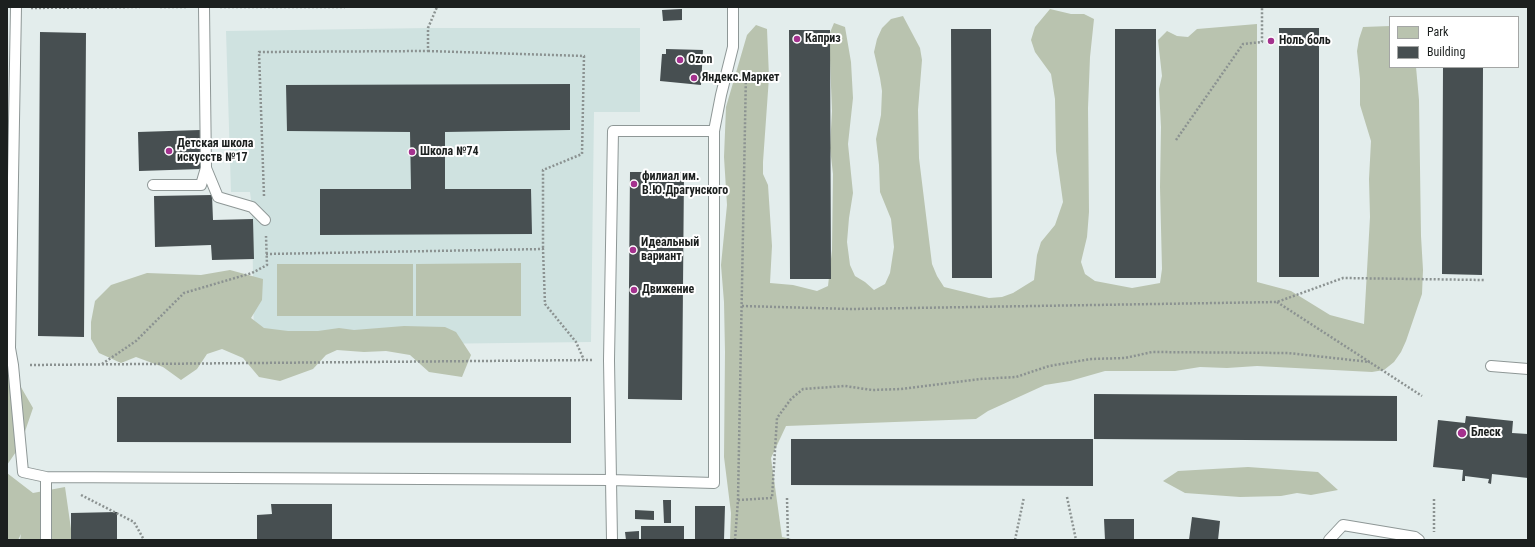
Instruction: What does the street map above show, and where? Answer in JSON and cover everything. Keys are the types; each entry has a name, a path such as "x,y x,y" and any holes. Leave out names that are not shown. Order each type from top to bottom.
{"lane":[{"path":"16,7 10,147 8,347 13,365 23,472 46,477 611,480 714,483 714,131 733,47 733,7"},
{"path":"153,185 201,185 206,168 204,7"},
{"path":"612,540 609,360 613,131 714,131"},
{"path":"206,168 218,197 252,207 265,220"},
{"path":"1491,366 1528,369"},
{"path":"46,477 46,540"},
{"path":"1329,540 1343,525 1415,537 1419,540"}],"path":[{"path":"16,7 140,7"},
{"path":"160,7 345,7"},
{"path":"428,51 428,28 437,7"},
{"path":"1176,140 1243,44 1262,42 1262,7"},
{"path":"102,364 136,341 184,293 252,273 267,265 258,52 428,51 584,56 582,154 543,170 543,249 544,304 576,342 584,360"},
{"path":"735,540 738,500 746,63"},
{"path":"266,254 543,249"},
{"path":"742,306 851,309 1277,302 1343,278 1484,280"},
{"path":"1277,302 1422,396"},
{"path":"738,500 772,498 777,418 791,399 803,389 845,386 872,390 901,389 980,379 1016,377 1049,366 1091,359 1125,358 1152,352 1288,353 1370,362"},
{"path":"13,365 609,360"},
{"path":"79,494 134,522 144,540"},
{"path":"1016,540 1024,497"},
{"path":"1067,497 1076,540"},
{"path":"787,498 788,540"},
{"path":"1434,499 1434,533"}],"shaded area":[{"name":"Школа №74","path":"428,28 640,28 640,112 594,112 591,342 254,346 252,207 250,192 231,192 226,31"}],"green space":[{"path":"1050,9 1071,14 1084,14 1094,19 1090,57 1088,108 1089,212 1087,237 1081,262 1085,274 1095,281 1132,288 1160,283 1162,269 1160,187 1161,127 1159,89 1162,76 1158,40 1167,31 1177,36 1188,37 1197,29 1257,24 1257,282 1291,291 1330,315 1364,324 1370,217 1369,179 1371,141 1360,105 1360,79 1357,51 1363,27 1389,26 1389,68 1416,68 1419,100 1423,270 1422,294 1401,352 1394,362 1384,370 1372,372 1257,366 1227,368 1200,367 1175,371 1105,371 1070,381 1045,385 988,411 976,419 786,426 771,458 782,537 796,540 730,540 731,513 724,457 725,352 724,302 721,265 727,205 724,157 726,107 747,35 756,25 767,29 769,77 763,174 768,185 772,246 770,283 793,285 817,291 828,286 832,250 833,174 830,148 832,111 829,35 834,23 845,27 851,62 853,98 848,144 853,193 847,242 850,265 855,276 874,290 885,284 890,273 894,247 891,219 880,192 876,139 881,115 882,91 874,52 877,39 882,28 891,19 903,16 920,48 922,60 918,110 919,158 932,264 944,287 989,298 1002,297 1013,293 1034,280 1037,255 1041,242 1055,225 1063,202 1056,151 1055,99 1051,74 1035,52 1031,40 1035,27"},
{"path":"521,263 521,316 416,316 416,264"},
{"path":"277,264 413,264 413,316 277,316"},
{"path":"230,270 263,279 262,300 251,318 264,328 288,331 318,331 339,328 354,330 404,326 445,327 456,332 471,355 462,377 429,372 410,355 386,351 364,352 337,350 326,355 313,369 280,381 259,377 243,358 222,349 207,354 197,369 181,380 163,367 136,357 121,363 99,353 91,339 91,322 95,301 111,285 147,273 201,275"},
{"path":"7,368 14,375 33,408 20,446 7,465"},
{"path":"1248,467 1318,472 1338,490 1311,495 1297,493 1281,496 1240,497 1185,493 1163,481 1178,471"},
{"path":"7,473 33,493 65,487 71,529 71,540 20,540 21,534 18,540 7,540"}],"building":[{"path":"682,9 682,20 663,21 662,10"},
{"path":"1279,28 1319,28 1319,277 1279,277"},
{"path":"951,29 991,29 992,278 952,278"},
{"path":"1115,29 1156,29 1156,278 1115,278"},
{"path":"789,30 830,30 831,279 790,279"},
{"path":"40,32 86,33 84,337 38,336"},
{"path":"666,49 703,50 701,85 660,81 662,54 666,54"},
{"path":"1443,68 1483,68 1482,275 1442,274"},
{"path":"570,84 570,130 445,132 445,189 531,189 532,234 320,235 320,189 411,189 410,132 287,131 286,85"},
{"name":"Детская школа искусств №17","path":"200,130 201,169 139,171 138,132"},
{"path":"630,172 684,172 682,400 628,399"},
{"path":"212,195 213,220 253,219 254,259 212,260 211,245 155,247 154,196"},
{"path":"1094,394 1397,396 1397,441 1094,439"},
{"path":"117,397 571,397 571,443 117,442"},
{"path":"1466,416 1513,421 1512,433 1528,434 1528,478 1492,474 1491,484 1488,483 1489,479 1465,476 1465,481 1462,481 1463,470 1433,467 1438,420 1465,423"},
{"path":"791,439 1093,439 1093,486 791,485"},
{"path":"663,500 671,500 671,523 664,523"},
{"path":"271,504 332,504 332,540 257,540 257,515 272,514"},
{"path":"695,506 725,506 724,540 695,540"},
{"path":"635,510 654,511 654,520 635,519"},
{"path":"117,512 117,540 71,540 71,513"},
{"path":"1192,517 1220,521 1218,540 1189,540"},
{"path":"1104,519 1134,519 1134,540 1105,540"},
{"path":"641,526 684,526 684,540 641,540"},
{"path":"639,531 639,540 626,540 625,532"}],"place":[{"name":"Каприз","path":"797,39"},
{"name":"Ноль боль","path":"1271,41"},
{"name":"Ozon","path":"680,60"},
{"name":"Яндекс.Маркет","path":"694,78"},
{"name":"Детская школа искусств №17","path":"169,151"},
{"name":"Школа №74","path":"412,152"},
{"name":"филиал им. В.Ю.Драгунского","path":"634,184"},
{"name":"Идеальный вариант","path":"633,250"},
{"name":"Движение","path":"634,290"},
{"name":"Блеск","path":"1462,433"}]}
